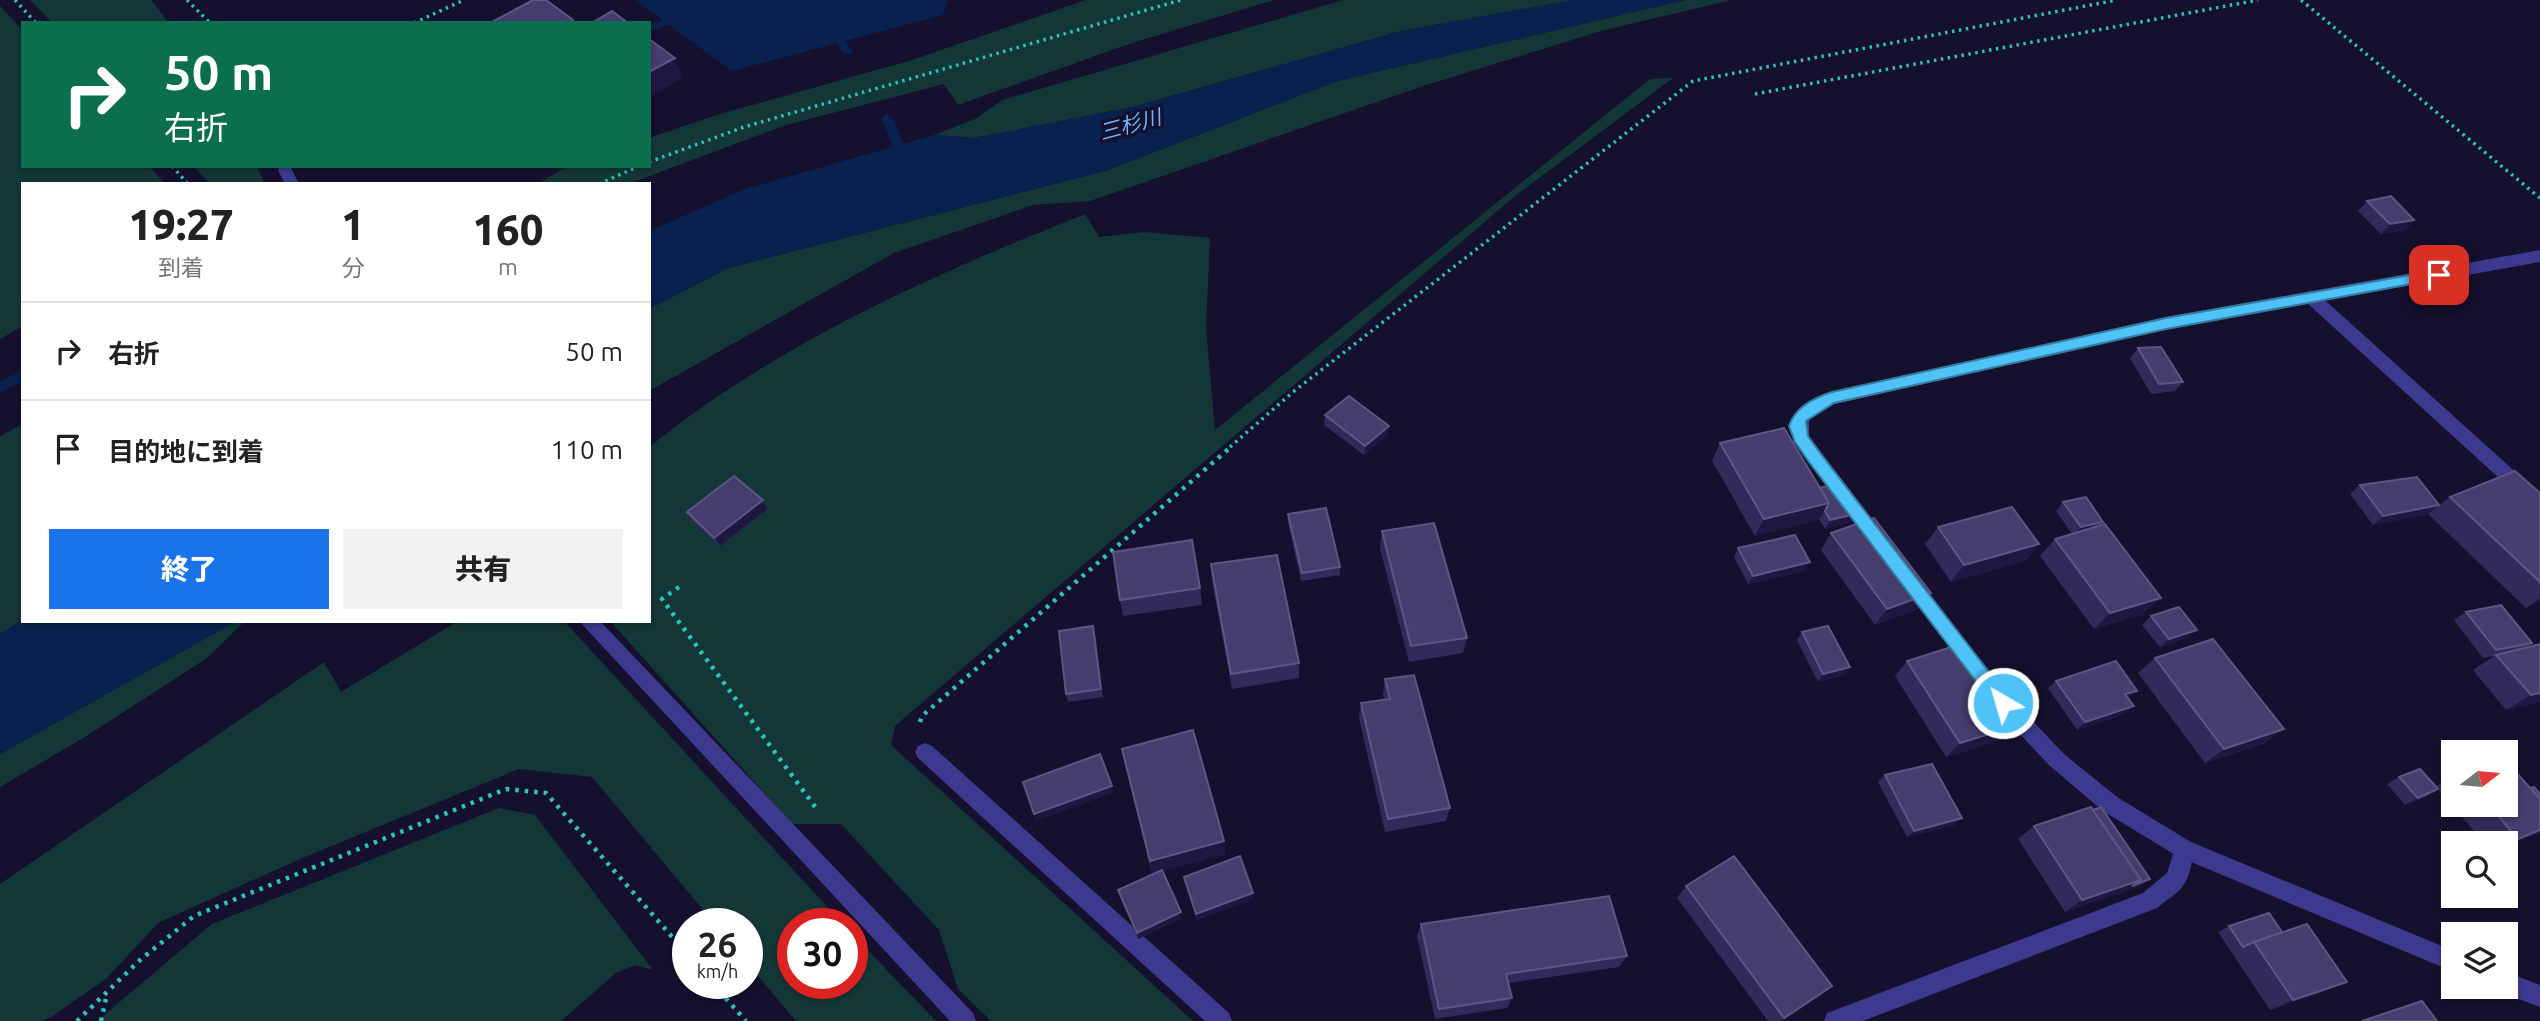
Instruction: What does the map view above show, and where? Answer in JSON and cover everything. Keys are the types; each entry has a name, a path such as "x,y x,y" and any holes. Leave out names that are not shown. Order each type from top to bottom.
{"street":[{"path":"2441,957 2184,849 2110,804 2057,760 2003,703 1801,438 1797,426 1800,418 1817,404 1832,398 2166,323 2540,256"},
{"path":"2312,298 2540,505"},
{"path":"590,623 965,1021"},
{"path":"925,752 1221,1021"},
{"path":"1835,1021 2150,901 2176,879 2184,849"},
{"path":"2518,987 2540,996"}],"path":[{"path":"15,0 34,21"},
{"path":"187,0 208,21"},
{"path":"418,21 464,0"},
{"path":"651,161 744,127 1181,0"},
{"path":"925,752 914,738 922,716 1293,392 1693,81 2117,0"},
{"path":"1755,94 2258,0"},
{"path":"2301,0 2540,198"},
{"path":"174,168 186,182"},
{"path":"603,182 635,168"},
{"path":"679,587 662,599 816,809"},
{"path":"77,1021 140,960 194,916 506,789 546,793 672,937"},
{"path":"101,1021 107,992"},
{"path":"726,999 746,1021"}],"green space":[{"path":"30,0 151,0 167,21 51,21"},
{"path":"1086,0 1274,0 1129,44 958,105 944,84 786,125 633,182 540,182 565,168 651,168 651,137 720,114 912,60"},
{"path":"1343,0 1574,0 1401,31 1133,107 974,138 934,135 975,119 1002,100"},
{"path":"1685,0 1731,0 1601,31 1426,85 1090,201 1033,205 894,253 651,390 651,308 728,268 1108,170 1337,81"},
{"path":"0,6 21,29 21,168 151,168 163,182 21,182 21,327 0,339"},
{"path":"1673,78 1515,196 895,726 891,745 1193,1021 991,1021 958,989 939,930 841,824 792,824 612,623 651,623 651,445 750,375 858,314 970,262 1085,214 1099,237 1146,232 1210,238 1206,327 1215,430 1650,79"},
{"path":"195,168 259,168 264,182 209,182"},
{"path":"21,425 21,621 0,634 0,436"},
{"path":"232,623 243,623 207,658 85,737 0,787 0,754"},
{"path":"455,623 566,623 828,908 777,908 777,999 763,982 763,908 702,908 592,777 519,769 300,859 158,923 106,979 51,1017 41,1021 0,1021 0,884 324,662 341,692"},
{"path":"499,808 535,815 653,970 635,965 616,973 561,1021 97,1021 212,924"},
{"path":"868,951 936,1021 796,1021 777,999 868,999"}],"water":[{"path":"635,0 948,0 943,15 732,71"},
{"name":"三杉川","path":"1574,0 1685,0 1337,81 1108,170 728,268 651,308 651,230 745,189 934,135 974,138 1133,107 1401,31"},
{"path":"21,621 233,623 0,754 0,634"}],"building":[{"path":"533,0 546,0 573,20 571,21 494,21"},
{"path":"612,11 625,21 595,21"},
{"path":"651,40 675,58 651,71"},
{"path":"2391,196 2414,220 2390,224 2367,201"},
{"path":"2161,347 2183,382 2159,384 2138,348"},
{"path":"1349,396 1389,426 1365,446 1325,415"},
{"path":"1784,428 1829,503 1764,519 1720,443"},
{"path":"2515,471 2540,493 2540,582 2450,497"},
{"path":"734,476 763,500 714,538 687,512"},
{"path":"2417,477 2439,505 2383,516 2360,485"},
{"path":"1840,483 1858,513 1830,520 1825,511 1829,503 1820,488"},
{"path":"2086,497 2103,522 2081,527 2063,502"},
{"path":"2012,507 2039,544 1964,565 1938,527"},
{"path":"1326,508 1340,567 1302,573 1288,514"},
{"path":"1874,518 1931,593 1887,609 1831,533"},
{"path":"1434,523 1467,638 1411,646 1382,531"},
{"path":"2105,524 2161,598 2110,613 2055,539"},
{"path":"1795,535 1810,562 1753,576 1738,548"},
{"path":"1192,540 1200,588 1120,600 1113,552"},
{"path":"1277,555 1299,663 1231,674 1211,564"},
{"path":"2501,605 2532,643 2496,650 2466,612"},
{"path":"2179,607 2197,630 2169,639 2151,616"},
{"path":"1093,626 1101,689 1066,694 1059,631"},
{"path":"1828,626 1850,667 1823,674 1802,632"},
{"path":"2213,639 2284,729 2224,749 2155,658"},
{"path":"1961,644 2016,726 1960,743 1907,661"},
{"path":"2540,644 2540,693 2531,695 2496,655"},
{"path":"2116,661 2137,691 2125,694 2134,706 2085,722 2056,681"},
{"path":"1414,675 1450,808 1388,819 1361,703 1390,699 1385,679"},
{"path":"1193,730 1224,841 1150,861 1122,749"},
{"path":"1100,754 1112,786 1034,814 1023,782"},
{"path":"1932,764 1962,818 1914,831 1885,775"},
{"path":"2420,769 2438,789 2418,798 2399,777"},
{"path":"2518,774 2540,799 2540,830 2518,839 2518,831 2511,831 2499,817 2518,817"},
{"path":"2534,787 2540,794 2540,799 2531,788"},
{"path":"2091,807 2141,880 2082,900 2034,826"},
{"path":"2101,807 2150,879 2132,886 2141,880 2093,810"},
{"path":"1240,856 1253,893 1196,914 1184,877"},
{"path":"1734,856 1832,986 1784,1018 1686,886"},
{"path":"1162,870 1181,912 1137,933 1118,890"},
{"path":"1609,896 1627,956 1506,974 1512,998 1439,1009 1421,924"},
{"path":"2269,913 2282,932 2243,947 2229,926"},
{"path":"2307,924 2347,982 2293,1000 2254,942"},
{"path":"2422,1001 2437,1021 2362,1021"}],"waterway":[{"path":"809,0 848,52"},
{"path":"651,28 681,17"},
{"path":"887,118 905,162"},
{"path":"0,388 21,376"}],"route":[{"path":"2003,703 1801,438 1797,426 1807,411 1832,398 2166,323 2439,275"}]}
